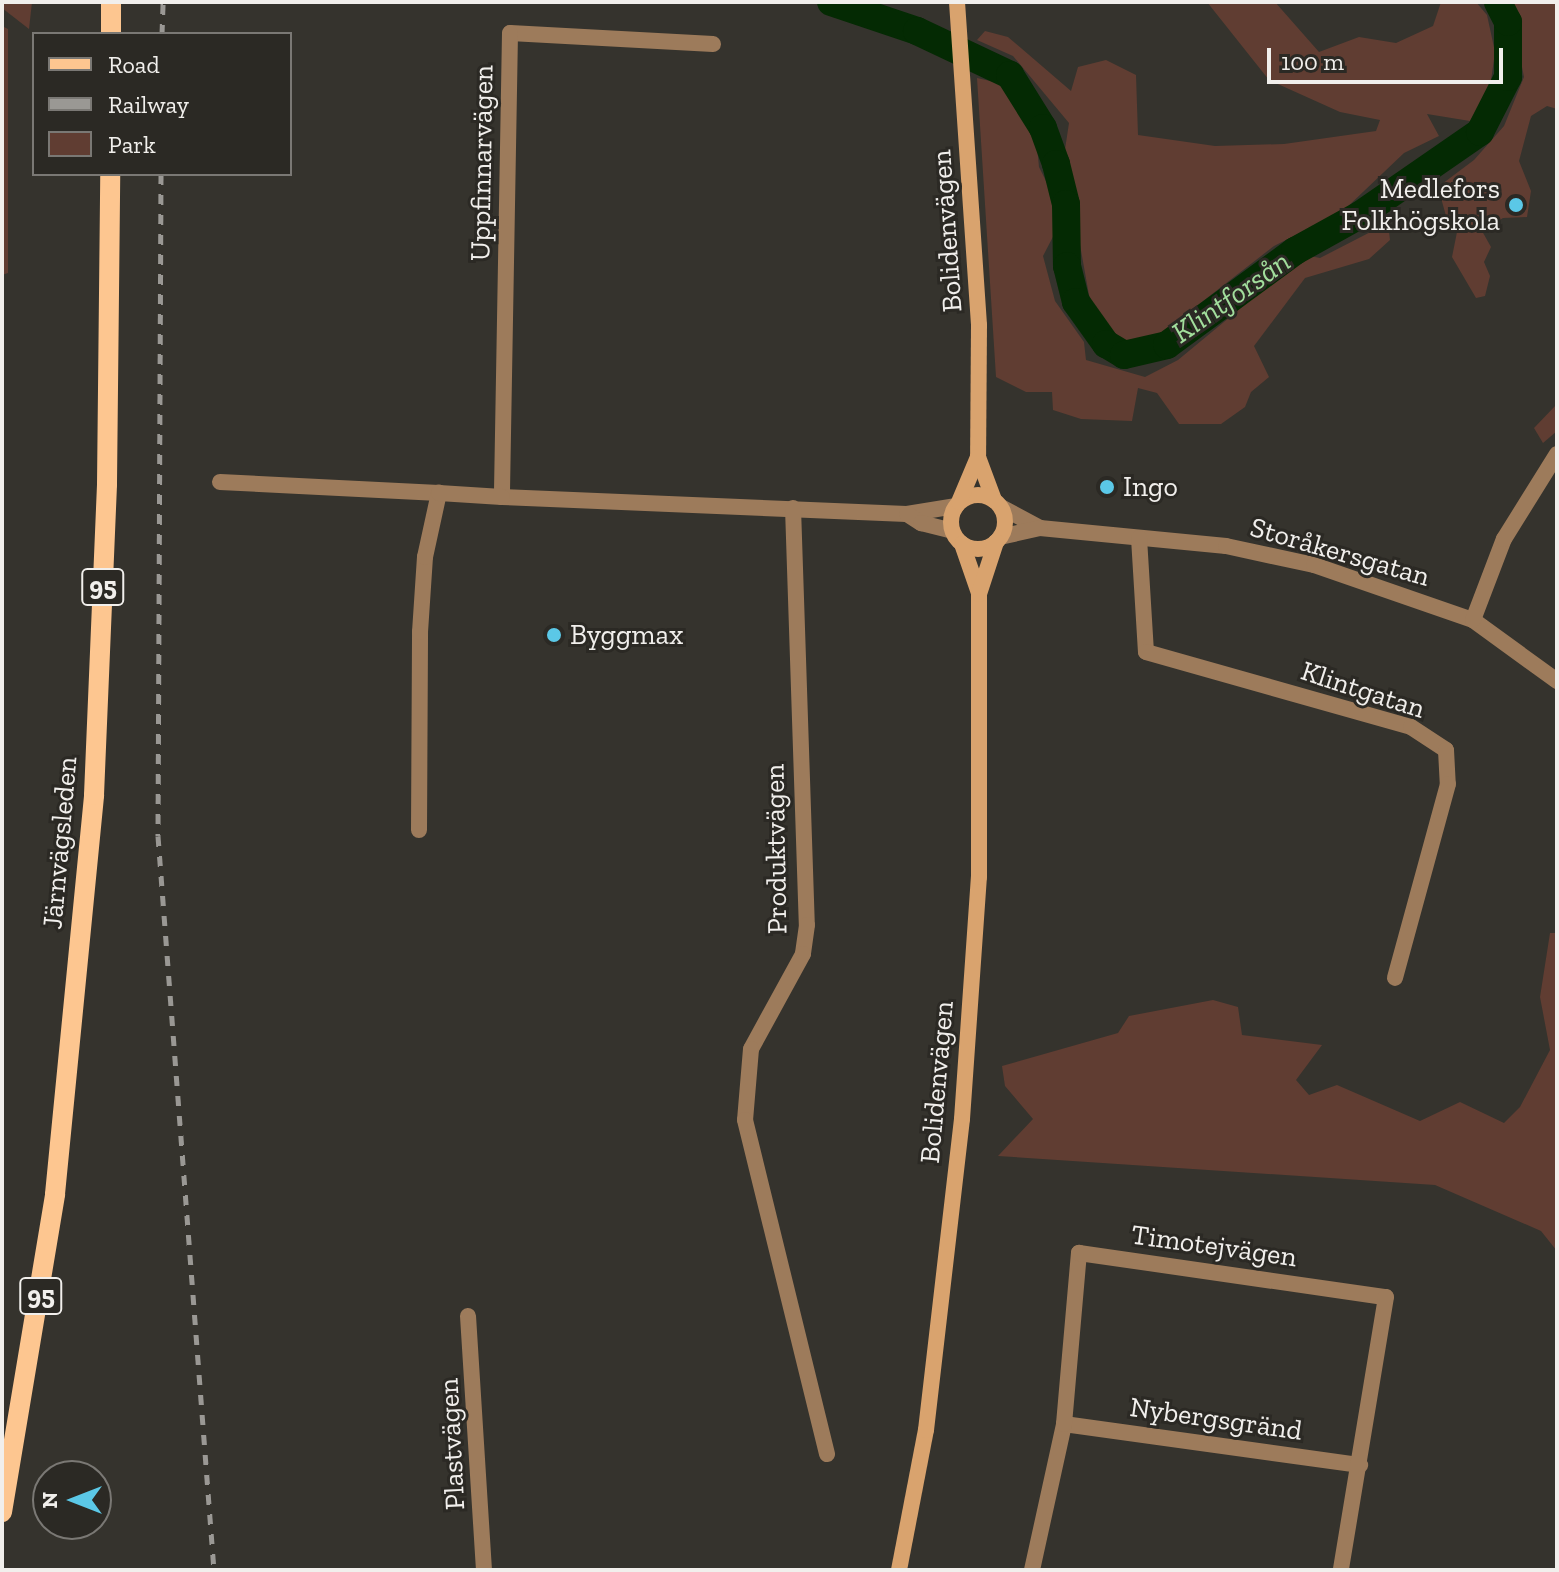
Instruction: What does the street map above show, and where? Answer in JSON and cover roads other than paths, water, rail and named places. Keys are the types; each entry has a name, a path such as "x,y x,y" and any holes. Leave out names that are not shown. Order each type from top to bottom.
{"main road":[{"path":"111,2 111,32"},
{"name":"Bolidenvägen","path":"957,6 979,325 978,457 958,504 957,538 979,594"},
{"name":"Järnvägsleden","path":"2,1512 36,1328 69,1079 94,795 106,500 110,176"},
{"name":"Bolidenvägen","path":"899,1570 926,1430 962,1119 979,877 979,594 1005,525 978,457"},
{"path":"958,504 977,494 998,503"},
{"path":"957,538 983,549 998,540"}],"street":[{"name":"Uppfinnarvägen","path":"502,497 510,33 713,44"},
{"path":"1473,620 1504,539 1557,454"},
{"path":"220,482 907,514 958,504"},
{"path":"419,830 420,632 425,557 439,493"},
{"name":"Storåkersgatan","path":"998,503 1040,528"},
{"name":"Produktvägen","path":"793,508 807,925 803,954 751,1049 745,1120 827,1454"},
{"path":"907,514 957,538"},
{"name":"Storåkersgatan","path":"998,540 1040,528 1226,546 1314,565 1473,620 1557,681"},
{"name":"Klintgatan","path":"1139,538 1146,652 1411,727 1446,750 1448,784 1395,978"},
{"name":"Timotejvägen","path":"1032,1570 1064,1424 1079,1253 1386,1297 1341,1570"},
{"name":"Plastvägen","path":"468,1316 484,1570"},
{"name":"Nybergsgränd","path":"1064,1424 1360,1465"}],"waterway":[{"name":"Klintforsån","path":"831,2 917,31 1010,75 1043,128 1056,164 1066,204 1067,266 1076,302 1106,344 1124,355 1167,345 1295,251 1360,215 1480,132 1508,77 1508,22 1498,2"}],"railway":[{"path":"162,32 163,2"},
{"path":"161,176 158,836 214,1570"}],"place":[{"name":"Medlefors Folkhögskola","path":"1516,205"},
{"name":"Ingo","path":"1107,487"},
{"name":"Byggmax","path":"554,635"}]}
